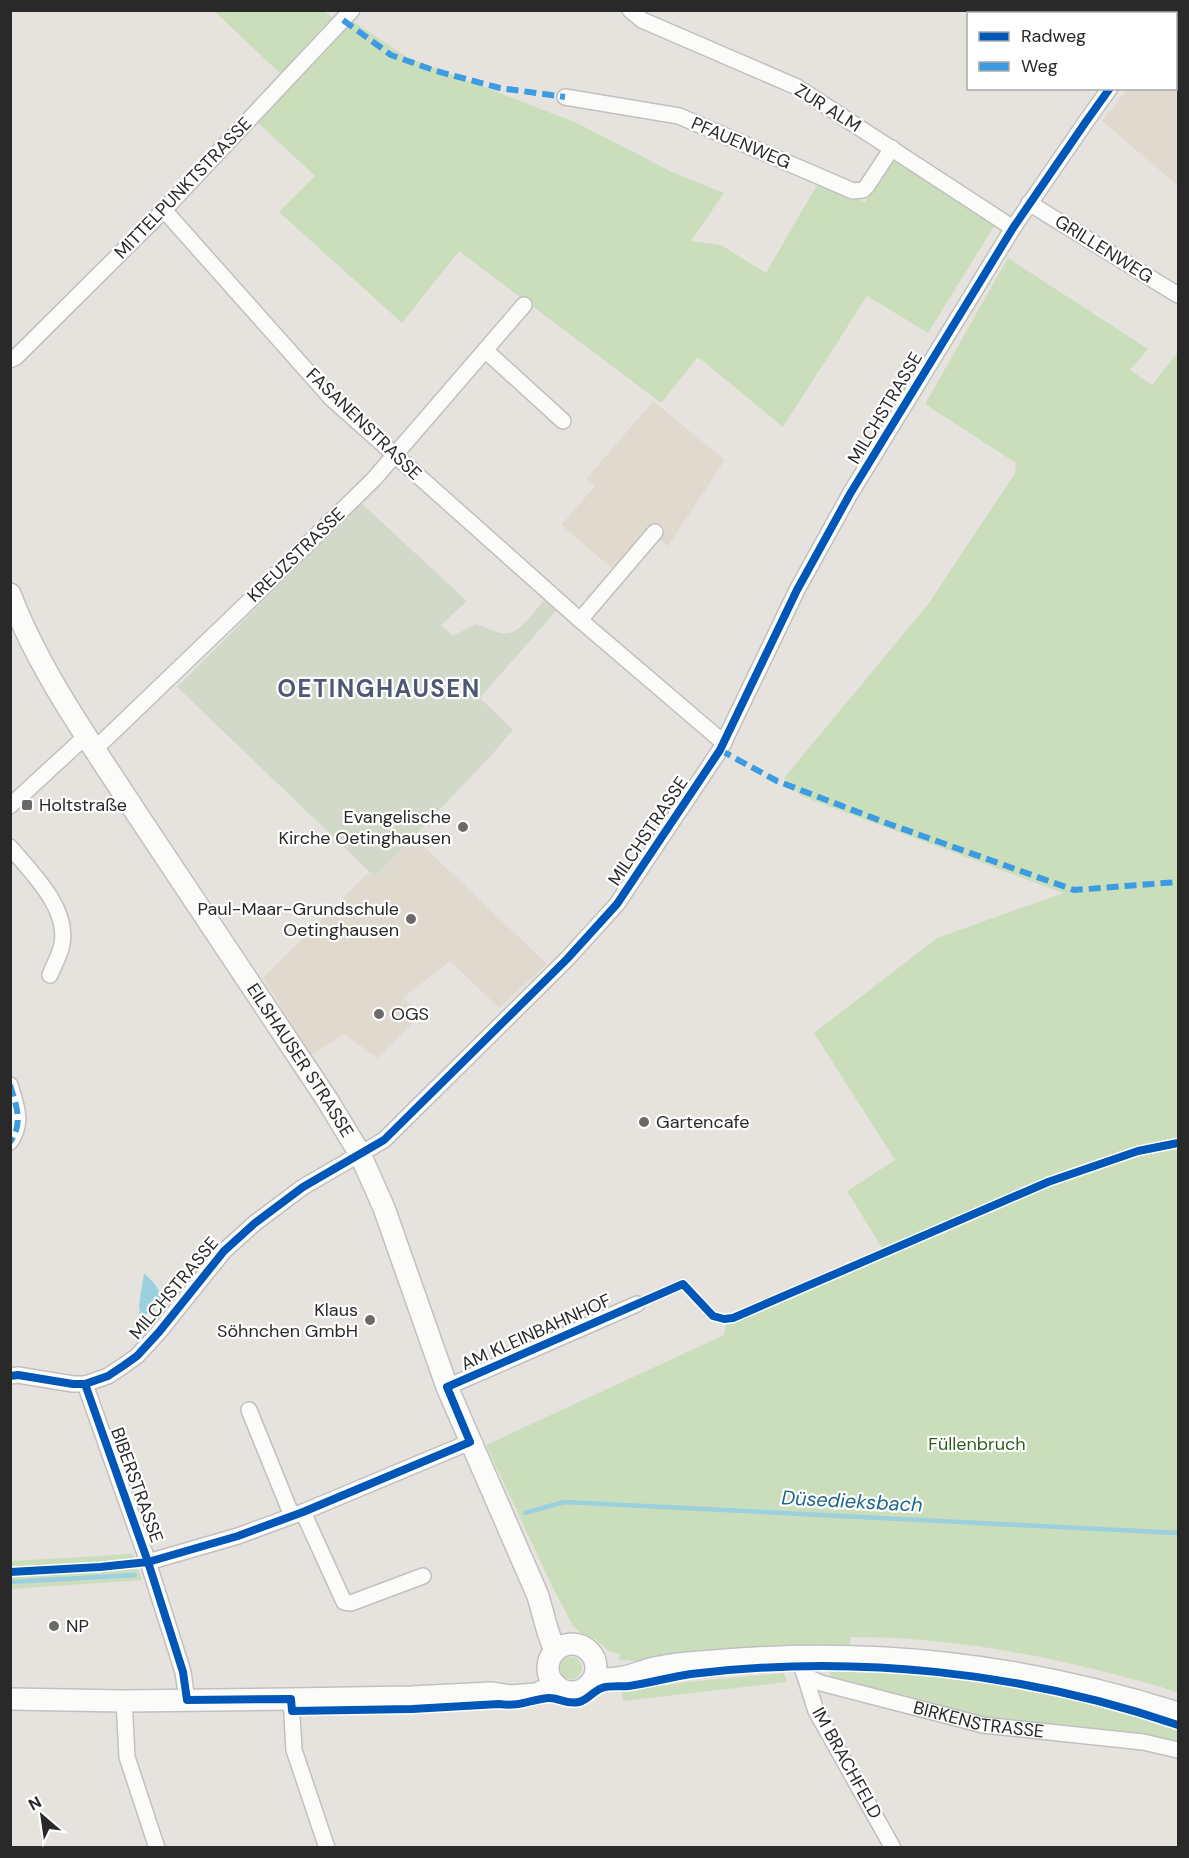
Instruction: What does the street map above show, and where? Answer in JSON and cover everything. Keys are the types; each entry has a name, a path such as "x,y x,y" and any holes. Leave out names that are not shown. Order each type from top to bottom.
{"street":[{"name":"MITTELPUNKTSTRASSE","path":"10,360 16,357 164,210 352,10"},
{"name":"ZUR ALM","path":"630,10 642,20 797,87 1013,228"},
{"name":"MILCHSTRASSE","path":"10,1376 18,1375 85,1384 108,1376 137,1356 224,1251 255,1223 303,1187 384,1140 543,984 617,904 724,743 797,590 850,494 1029,203 1109,90"},
{"name":"PFAUENWEG","path":"565,97 679,116 853,191 867,186 892,148"},
{"name":"GRILLENWEG","path":"1029,203 1179,295"},
{"name":"FASANENSTRASSE","path":"164,210 333,399 580,620 724,743"},
{"name":"KREUZSTRASSE","path":"91,742 273,578 374,479 524,305"},
{"path":"485,350 563,421"},
{"path":"580,620 655,532"},
{"name":"EILSHAUSER STRASSE","path":"10,594 15,622 91,742 326,1098 360,1154 384,1208 447,1388 538,1596 558,1662"},
{"path":"10,806 91,742"},
{"path":"10,847 39,882 60,916 63,929 62,942 50,975"},
{"path":"10,1085 19,1114 15,1135 10,1142"},
{"name":"AM KLEINBAHNHOF","path":"447,1388 637,1304"},
{"name":"BIBERSTRASSE","path":"85,1384 148,1562 183,1672 187,1700"},
{"path":"249,1410 298,1514 344,1602 351,1603 423,1576"},
{"path":"148,1562 238,1536 298,1514 470,1442"},
{"path":"10,1699 124,1701 291,1699 491,1693 530,1680 558,1662 585,1647 594,1658 596,1673 582,1689 575,1691 561,1689 558,1662"},
{"path":"592,1680 625,1677 654,1668 710,1661 798,1656 872,1656 961,1663 1037,1676 1179,1713"},
{"path":"798,1656 805,1676"},
{"path":"594,1658 622,1666 654,1668"},
{"name":"BIRKENSTRASSE","path":"805,1676 836,1688 983,1725 1143,1742 1179,1750"},
{"name":"IM BRACHFELD","path":"805,1676 816,1711 893,1848"},
{"path":"291,1699 294,1750 327,1848"},
{"path":"124,1701 128,1757 158,1848"}],"shaded area":[{"path":"1126,90 1175,90 1178,92 1178,186 1102,121"},
{"path":"653,401 725,460 668,546 647,530 614,570 561,525 595,486 586,479"},
{"name":"Paul-Maar-Grundschule Oetinghausen","path":"414,837 547,964 499,1008 450,961 403,998 422,1014 377,1058 344,1034 311,1055 263,978 367,874 375,877"}],"green space":[{"path":"214,11 324,11 335,19 284,77"},
{"path":"352,21 407,57 577,123 672,172 724,193 691,241 721,245 766,273 818,183 865,202 894,159 995,225 928,333 867,296 783,427 698,357 661,403 459,251 402,323 279,212 315,176 258,123"},
{"name":"Füllenbruch","path":"1008,258 1148,349 1130,370 1152,385 1178,352 1178,1693 1156,1685 1052,1659 985,1647 918,1640 851,1637 850,1647 699,1654 637,1661 619,1660 620,1654 610,1652 595,1639 581,1633 573,1626 486,1445 724,1335 728,1315 882,1248 847,1191 895,1160 814,1033 937,938 1063,893 801,796 784,778 929,603 1015,473 1016,463 925,404"},
{"path":"359,501 467,601 441,625 453,636 476,624 500,633 509,633 524,624 544,600 556,611 480,698 513,730 375,877 177,687 345,519"},
{"path":"133,1554 142,1580 11,1589 11,1561"},
{"path":"571,1657 579,1660 582,1668 579,1676 571,1679 563,1676 560,1668 563,1660"},
{"path":"829,1671 932,1675 1064,1696 1150,1719 1178,1729 1178,1743 982,1718 832,1681"},
{"path":"784,1673 787,1682 623,1701 622,1692 686,1682"}],"water":[{"path":"144,1273 163,1297 150,1312 140,1316 139,1305"}],"waterway":[{"name":"Düsedieksbach","path":"525,1513 564,1502 1178,1533"},
{"name":"Düsedieksbach","path":"10,1582 135,1575"}],"marked path":[{"path":"343,20 391,55 436,71 500,88 565,97"},
{"path":"720,750 777,781 1074,890 1178,882"},
{"path":"10,1085 18,1114 17,1128 10,1142"}],"cycle path":[{"path":"10,1376 18,1375 85,1384 108,1376 137,1356 224,1251 255,1223 303,1187 384,1140 567,959 617,904 720,750 797,590 850,494 1013,228 1109,90"},
{"path":"10,1572 148,1562 238,1536 303,1512 470,1442 447,1387 683,1284 713,1316 724,1319 733,1318 1048,1182 1138,1151 1178,1143"},
{"path":"85,1384 148,1562 183,1672 187,1700 291,1699 292,1711 513,1705 548,1698 574,1703 582,1701 605,1687 629,1686 691,1674 752,1668 876,1667 999,1680 1120,1707 1178,1725"}],"place":[{"name":"Holtstraße","path":"27,805"},
{"name":"Evangelische Kirche Oetinghausen","path":"463,827"},
{"name":"Paul-Maar-Grundschule Oetinghausen","path":"411,919"},
{"name":"OGS","path":"379,1014"},
{"name":"Gartencafe","path":"644,1122"},
{"name":"Klaus Söhnchen GmbH","path":"370,1320"},
{"name":"NP","path":"54,1626"}],"district":[{"name":"OETINGHAUSEN","path":"379,688"}]}
